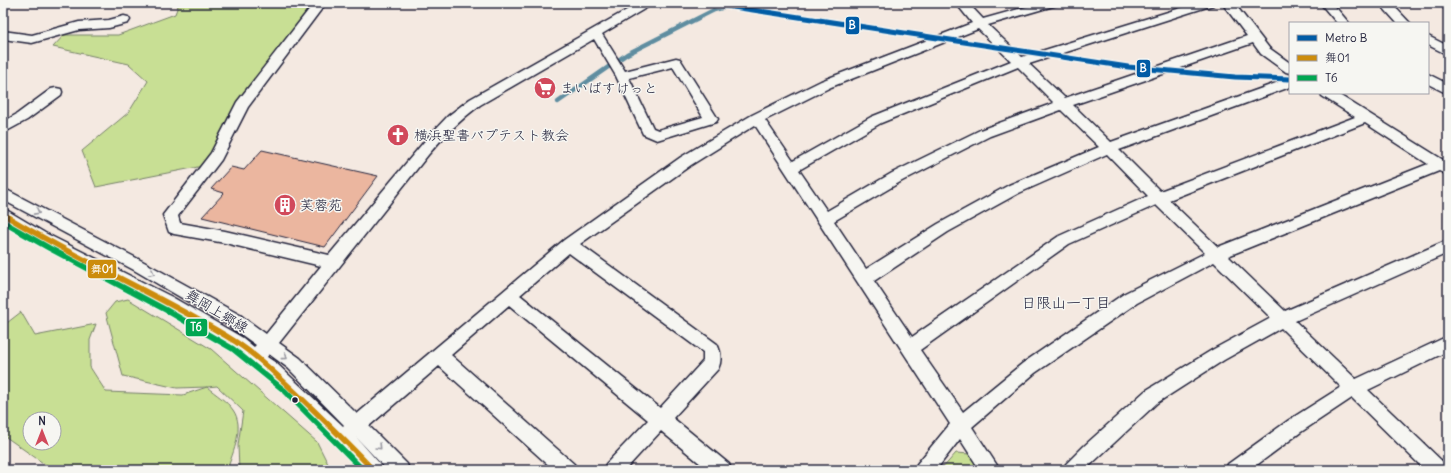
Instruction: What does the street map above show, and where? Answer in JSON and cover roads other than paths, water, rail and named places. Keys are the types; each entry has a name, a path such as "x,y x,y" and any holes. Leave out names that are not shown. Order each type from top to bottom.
{"street":[{"path":"320,3 242,106 216,156 170,215 174,228 225,237 331,262"},
{"path":"255,358 268,344 331,262 454,118 475,102 647,3"},
{"path":"962,3 980,24 1438,470"},
{"path":"342,438 508,295 570,244 686,161 757,118 826,84 980,24 1053,3"},
{"path":"791,168 876,120 956,87 1020,62 1209,3"},
{"path":"1228,3 1265,51 1289,69"},
{"path":"1326,3 1342,22"},
{"path":"1385,3 1403,22"},
{"path":"3,35 32,39 79,26 109,24 124,20"},
{"path":"595,34 600,38 617,68 648,131 657,135 711,119 676,62 617,68"},
{"path":"824,220 897,177 985,133 1063,104 1248,40 1256,39"},
{"path":"1429,41 1448,51"},
{"path":"1429,79 1448,90"},
{"path":"864,278 943,228 1014,189 1109,148 1289,82"},
{"path":"3,128 22,118 56,92"},
{"path":"1329,94 1443,167"},
{"path":"757,118 991,470"},
{"path":"911,348 1064,240 1158,198 1365,118"},
{"path":"924,470 961,425 1029,368 1131,298 1217,254 1443,167"},
{"name":"舞岡上郷線","path":"3,193 234,320 294,363 358,425 400,470"},
{"name":"舞岡上郷線","path":"3,214 40,237 179,310 237,343 270,368 373,470"},
{"path":"570,244 711,349 712,364 613,470"},
{"path":"1072,470 1151,396 1218,355 1282,319 1448,246"},
{"path":"508,295 722,470"},
{"path":"1235,470 1295,426 1354,388 1448,344"},
{"path":"439,355 567,470"}],"waterway":[{"path":"558,102 627,54 714,10 739,3"}],"metro line":[{"name":"B","path":"707,3 1128,67 1235,77 1289,79"}],"place":[{"name":"まいばすけっと","path":"545,88"},
{"name":"横浜聖書バプテスト教会","path":"398,135"},
{"name":"芙蓉苑","path":"285,205"}],"district":[{"name":"日限山一丁目","path":"1066,303"}]}
